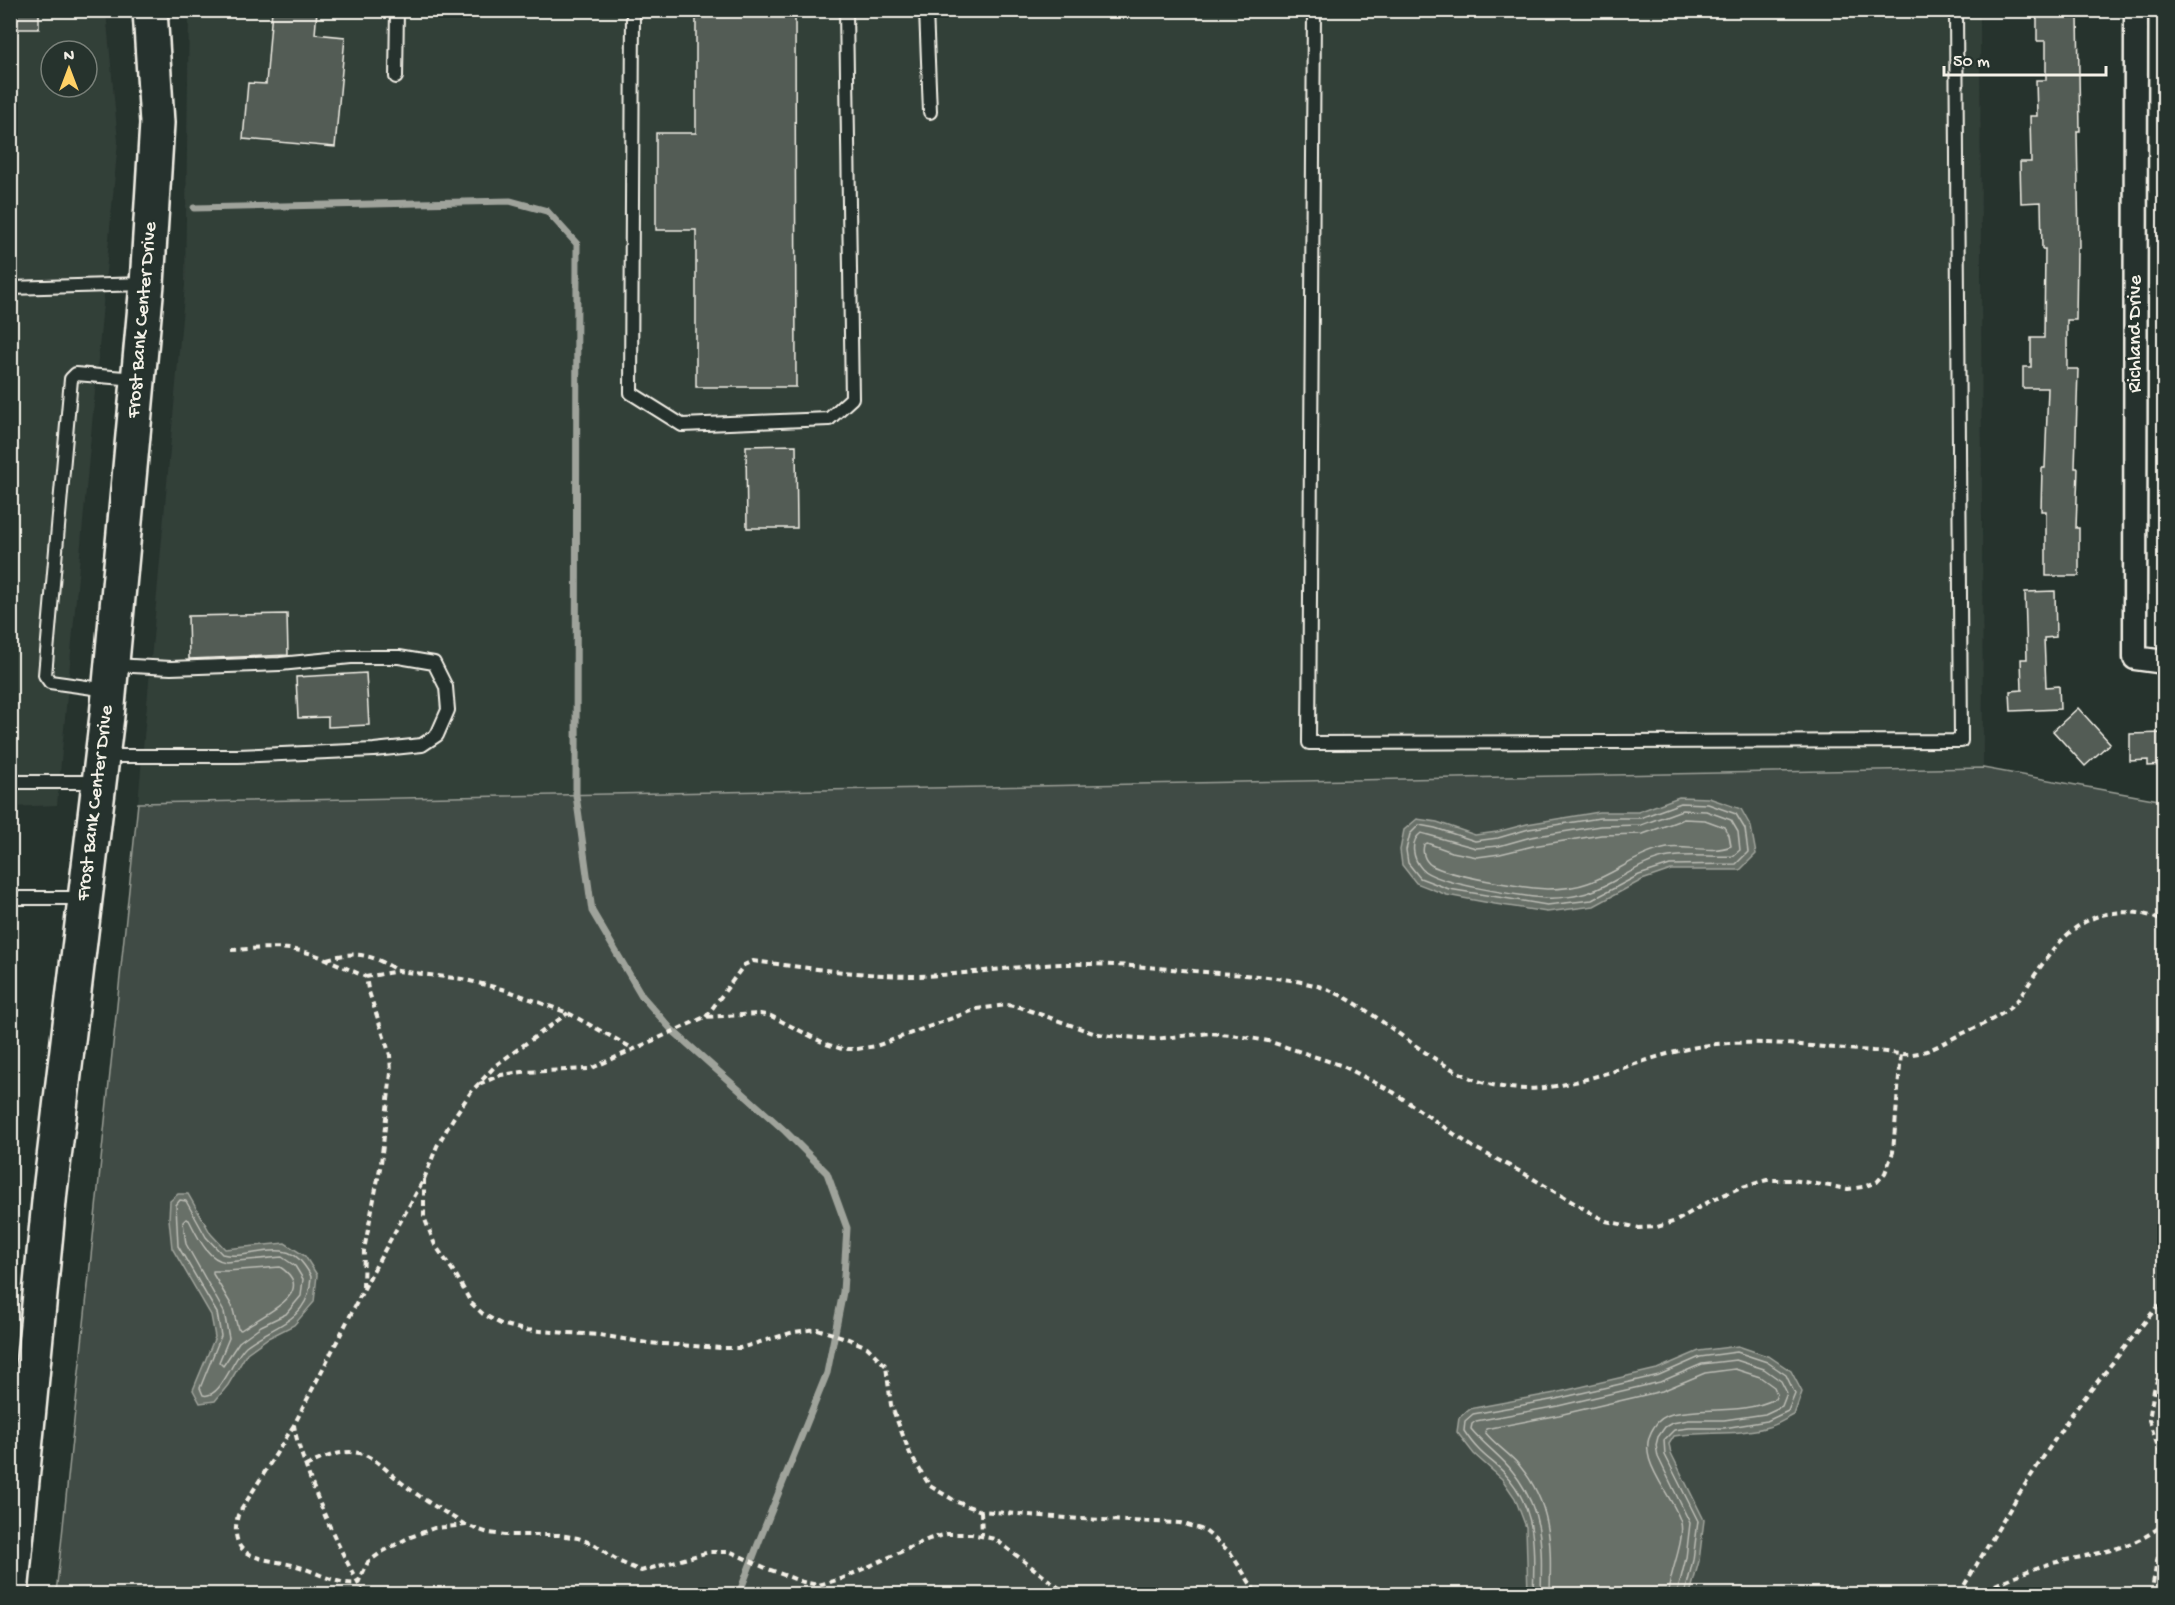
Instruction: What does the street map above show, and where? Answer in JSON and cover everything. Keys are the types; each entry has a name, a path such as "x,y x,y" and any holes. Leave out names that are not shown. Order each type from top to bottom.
{"main road":[{"name":"Frost Bank Center Drive","path":"12,1594 50,1191 101,769 139,380 157,123 150,10"}],"street":[{"name":"Richland Drive","path":"2136,10 2135,658 2164,662"}],"lane":[{"path":"396,77 397,10"},
{"path":"633,10 631,393 682,425 829,419 852,398 846,10"},
{"path":"926,10 930,112"},
{"path":"1314,10 1308,743 1960,741 1956,10"},
{"path":"10,288 147,284"},
{"path":"10,782 101,769 249,755 374,750 422,745 437,735 448,710 446,687 434,663 399,657 351,657 280,664 171,668 111,677 50,682 45,675 71,379 76,374 139,380"},
{"path":"10,898 85,898"}],"path":[{"path":"705,1017 744,965 753,961 898,976 1060,964 1103,964 1275,978 1327,988 1348,997 1425,1052 1458,1072 1487,1084 1509,1089 1538,1090 1566,1084 1659,1055 1729,1043 1780,1043 1913,1055 1983,1024 2014,1004 2050,952 2071,931 2099,914 2132,911 2159,919 2164,923"},
{"path":"231,950 278,948 302,951 327,959 366,977 398,971 473,982 506,990 568,1013 634,1049"},
{"path":"327,959 345,953 361,955 380,959 398,971"},
{"path":"363,1288 364,1250 381,1163 391,1073 390,1055 366,977"},
{"path":"479,1084 522,1071 590,1069 705,1017 760,1014 771,1016 826,1044 842,1049 876,1046 954,1016 977,1009 1007,1005 1020,1007 1093,1033 1154,1039 1210,1033 1268,1041 1343,1066 1393,1092 1473,1147 1525,1174 1591,1213 1606,1221 1639,1228 1657,1227 1676,1221 1710,1201 1767,1180 1792,1180 1848,1189 1877,1182 1885,1173 1893,1152 1901,1053"},
{"path":"358,1583 347,1584 299,1566 254,1556 243,1550 237,1540 235,1527 238,1515 314,1390 363,1288 424,1179 437,1146 454,1117 496,1065 568,1013"},
{"path":"424,1179 424,1217 435,1245 456,1275 471,1303 483,1314 501,1324 524,1330 599,1335 648,1343 722,1348 740,1348 794,1332 817,1329 846,1338 867,1347 886,1366 891,1405 911,1456 930,1486 957,1502 981,1511 1079,1519 1180,1523 1204,1530 1230,1552 1257,1594"},
{"path":"1959,1594 2019,1494 2071,1415 2164,1298"},
{"path":"2164,1358 2154,1390 2149,1420 2164,1465"},
{"path":"294,1425 321,1506 364,1594"},
{"path":"306,1466 337,1453 353,1451 369,1455 417,1495 466,1526 488,1533 505,1535 578,1538 641,1571 709,1552 731,1552 803,1582 818,1584 841,1579 929,1539 946,1534 982,1535 995,1539 1067,1594"},
{"path":"981,1511 982,1535"},
{"path":"1977,1594 2012,1576 2052,1563 2105,1552 2152,1535 2164,1524"},
{"path":"2151,1594 2164,1524"},
{"path":"358,1583 368,1562 408,1538 434,1528 466,1526"}],"shaded area":[{"path":"10,11 106,11 118,141 57,805 11,807"},
{"path":"189,11 1980,11 1983,768 138,803 185,285"},
{"path":"1983,768 2164,801 2164,1594 56,1594 138,803"}],"water":[{"path":"1679,797 1709,798 1741,809 1751,827 1756,854 1740,870 1671,870 1642,880 1594,906 1547,912 1447,895 1416,883 1402,865 1400,850 1404,830 1417,819 1437,822 1475,835 1599,812 1638,812"},
{"path":"178,1194 188,1194 211,1234 225,1249 285,1243 305,1256 317,1275 314,1302 294,1325 268,1338 247,1353 228,1385 215,1401 200,1403 193,1390 215,1337 211,1315 172,1248 170,1201"},
{"path":"1738,1346 1770,1357 1791,1371 1802,1392 1794,1415 1775,1425 1745,1432 1674,1436 1669,1444 1671,1453 1704,1520 1699,1561 1690,1594 1528,1594 1526,1527 1515,1498 1502,1479 1474,1454 1457,1432 1459,1418 1469,1409 1555,1393 1657,1369 1699,1351"}],"building":[{"path":"10,10 39,10 39,29 10,29"},
{"path":"272,10 317,10 315,34 345,37 335,147 243,139 248,83 266,84"},
{"path":"696,10 795,10 796,387 696,387 696,230 656,230 656,133 696,133"},
{"path":"2078,16 2079,248 2077,248 2076,320 2067,320 2067,369 2078,369 2075,468 2078,468 2076,528 2079,528 2079,576 2046,576 2046,511 2041,511 2048,388 2023,388 2023,367 2031,367 2031,338 2044,338 2045,249 2042,249 2041,202 2021,203 2020,162 2031,162 2030,116 2037,116 2036,80 2046,80 2046,41 2037,41 2037,17"},
{"path":"796,445 797,528 747,528 746,446"},
{"path":"2055,591 2056,637 2044,638 2046,687 2059,686 2060,709 2011,711 2010,691 2022,690 2021,659 2027,659 2025,592"},
{"path":"287,614 288,655 189,659 188,616"},
{"path":"366,673 369,725 328,727 328,717 298,718 296,677"},
{"path":"2078,708 2110,743 2085,766 2053,731"},
{"path":"2164,733 2164,765 2148,766 2148,760 2130,761 2130,734"}],"waterway":[{"path":"194,208 510,201 547,211 577,244 576,795 592,911 642,996 671,1029 785,1131 827,1173 847,1228 843,1292 827,1373 739,1594"}]}
